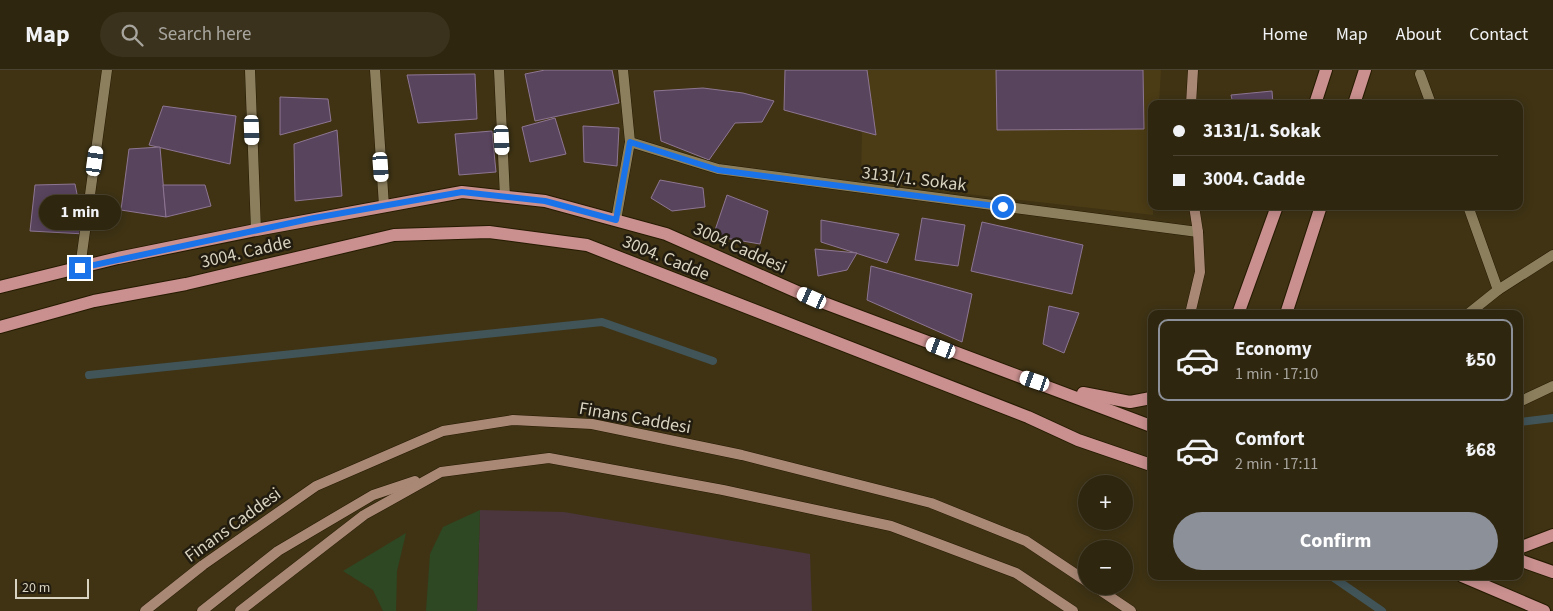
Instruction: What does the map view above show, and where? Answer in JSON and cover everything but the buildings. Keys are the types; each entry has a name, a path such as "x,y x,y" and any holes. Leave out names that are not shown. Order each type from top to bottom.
{"main road":[{"path":"1316,100 1326,70"},
{"path":"1355,100 1365,70"},
{"name":"3004. Cadde","path":"0,287 256,230 384,206 462,192 506,196"},
{"name":"3004 Caddesi","path":"506,196 545,201 666,234 812,298 1148,425"},
{"path":"1239,310 1276,210"},
{"path":"1287,310 1320,210"},
{"name":"3004. Cadde","path":"0,327 94,301 186,284 394,235 489,232 586,245 1028,417 1078,440 1148,464"},
{"path":"1054,388 1130,402 1148,399"},
{"path":"1523,546 1553,535"},
{"path":"1523,561 1553,572"},
{"path":"1471,580 1544,611"}],"street":[{"path":"80,268 108,70"},
{"path":"250,70 256,230"},
{"path":"375,70 384,206"},
{"path":"499,70 506,196"},
{"path":"616,220 630,142 623,70"},
{"path":"1191,100 1193,70"},
{"path":"1420,74 1430,100"},
{"name":"3131/1. Sokak","path":"630,142 718,170 1198,232"},
{"path":"1191,310 1200,272 1195,210"},
{"path":"1469,210 1498,290"},
{"path":"1473,310 1498,290 1553,255"},
{"path":"1523,400 1553,386"},
{"name":"Finans Caddesi","path":"146,611 203,565 316,486 443,431 513,420 592,424 742,454 930,503 1026,541 1078,576"},
{"path":"202,611 278,552 374,495 441,472 549,458 723,490 891,526 1016,573 1072,611"},
{"path":"240,611 364,515 441,472"},
{"path":"1107,595 1131,611"}],"shaded area":[{"path":"863,70 1161,70 1159,100 1148,100 1148,210 1153,210 1153,215 861,182"},
{"path":"480,510 564,512 810,554 812,611 477,611"}],"green space":[{"path":"480,510 477,611 426,611 430,554 443,527"},
{"path":"406,533 397,571 396,611 383,611 373,590 343,571"}],"waterway":[{"path":"89,375 602,322 713,361"},
{"path":"1523,422 1553,418"},
{"path":"1337,580 1382,611"}],"route":[{"path":"80,268 118,258 314,218 462,192 545,201 616,220 630,142 718,170 1003,207"}]}
